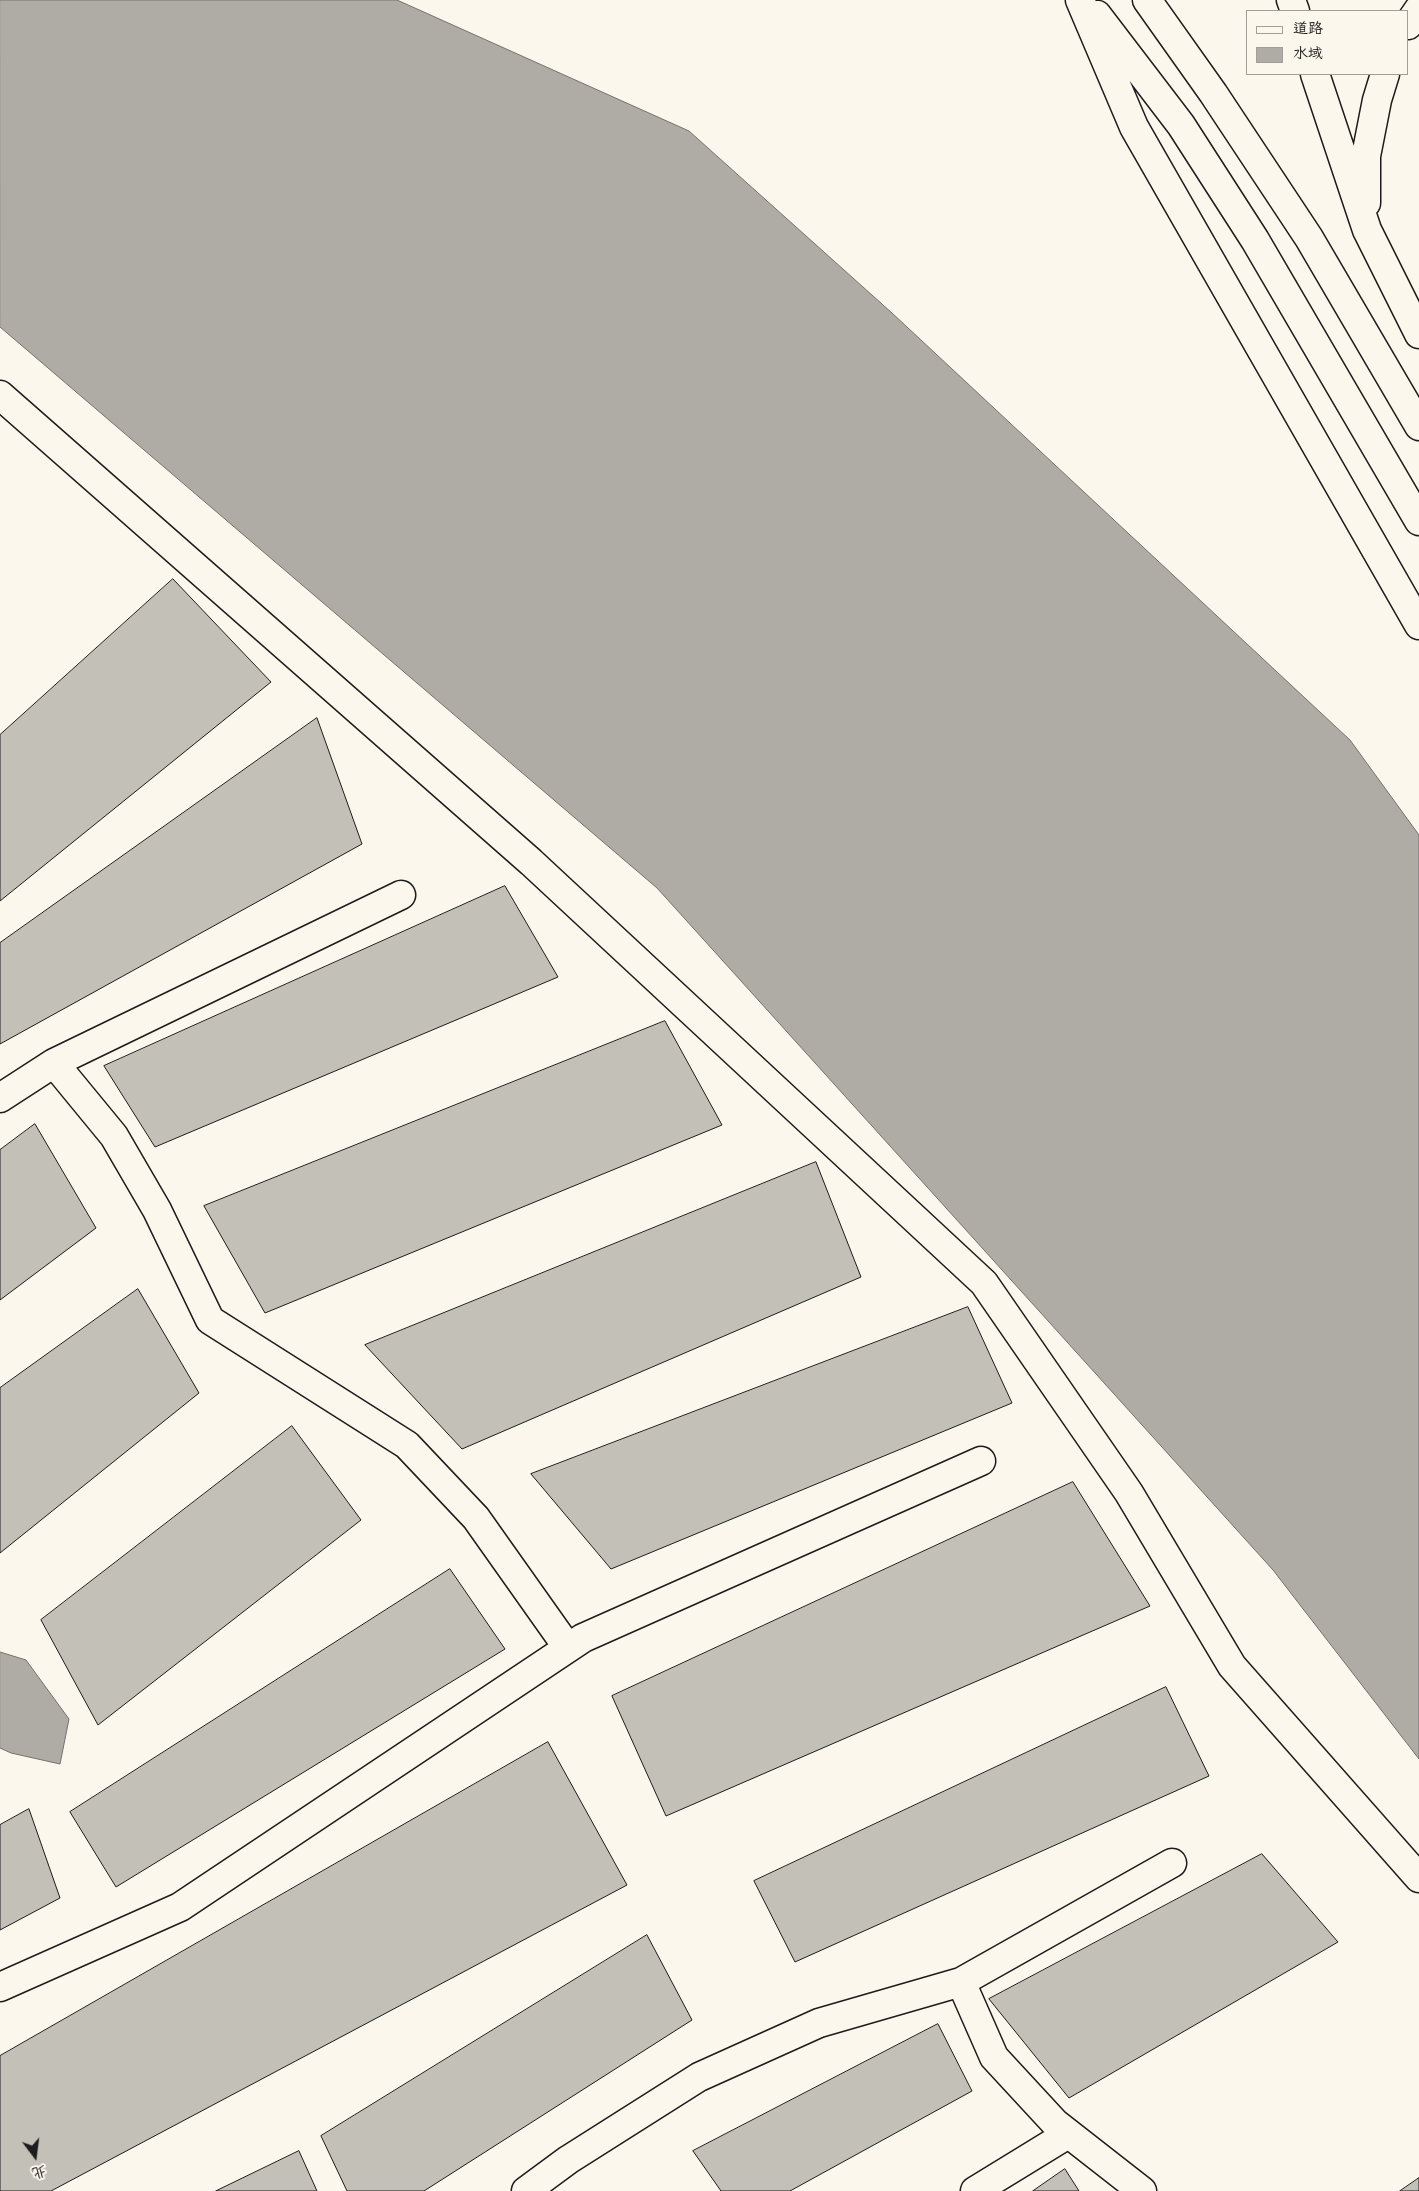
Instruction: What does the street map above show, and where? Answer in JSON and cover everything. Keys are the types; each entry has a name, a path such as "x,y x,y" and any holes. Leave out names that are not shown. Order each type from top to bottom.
{"main road":[{"path":"1080,0 1134,127 1419,626"},
{"path":"1086,0 1181,126 1255,240 1419,521"},
{"path":"1147,0 1309,238 1419,426"},
{"path":"1409,23 1419,8"},
{"path":"1316,75 1367,230 1419,334"},
{"path":"1367,230 1366,156 1377,100 1385,75"},
{"path":"0,395 531,862 984,1283 1129,1492 1232,1666 1419,1878"},
{"path":"0,1098 54,1063 401,895"},
{"path":"54,1063 114,1136 157,1210 210,1320 407,1445 476,1518 568,1648"},
{"path":"0,1988 180,1907 583,1638 981,1461"},
{"path":"526,2191 568,2160 699,2077 820,2023 961,1982 1172,1863"},
{"path":"961,1982 994,2057 1054,2122 1142,2191"},
{"path":"975,2191 1068,2134"}],"water":[{"path":"0,0 397,0 689,131 892,313 1350,740 1419,835 1419,1759 1273,1570 657,888 0,327"},
{"path":"0,1652 26,1660 69,1719 60,1764 11,1753 0,1748"}],"building":[{"path":"173,579 271,682 0,901 0,735"},
{"path":"317,718 362,844 0,1044 0,943"},
{"path":"505,886 558,977 155,1147 104,1066"},
{"path":"665,1021 722,1125 265,1313 204,1206"},
{"path":"35,1124 96,1228 0,1300 0,1150"},
{"path":"816,1162 861,1277 462,1449 365,1345"},
{"path":"138,1289 199,1393 0,1553 0,1388"},
{"path":"968,1307 1012,1403 611,1569 531,1474"},
{"path":"292,1426 361,1520 98,1725 41,1620"},
{"path":"1073,1482 1150,1606 666,1816 612,1696"},
{"path":"450,1569 505,1649 116,1887 70,1812"},
{"path":"1166,1687 1209,1776 795,1962 754,1881"},
{"path":"548,1742 627,1885 51,2191 0,2191 0,2056"},
{"path":"29,1809 60,1898 0,1930 0,1825"},
{"path":"1262,1854 1338,1942 1069,2098 989,1999"},
{"path":"647,1935 692,2020 424,2191 347,2191 321,2136"},
{"path":"938,2024 972,2091 790,2191 721,2191 693,2151"},
{"path":"299,2151 317,2191 216,2191"},
{"path":"1065,2169 1079,2191 1033,2191"},
{"path":"1419,2178 1419,2191 1400,2191"}]}
